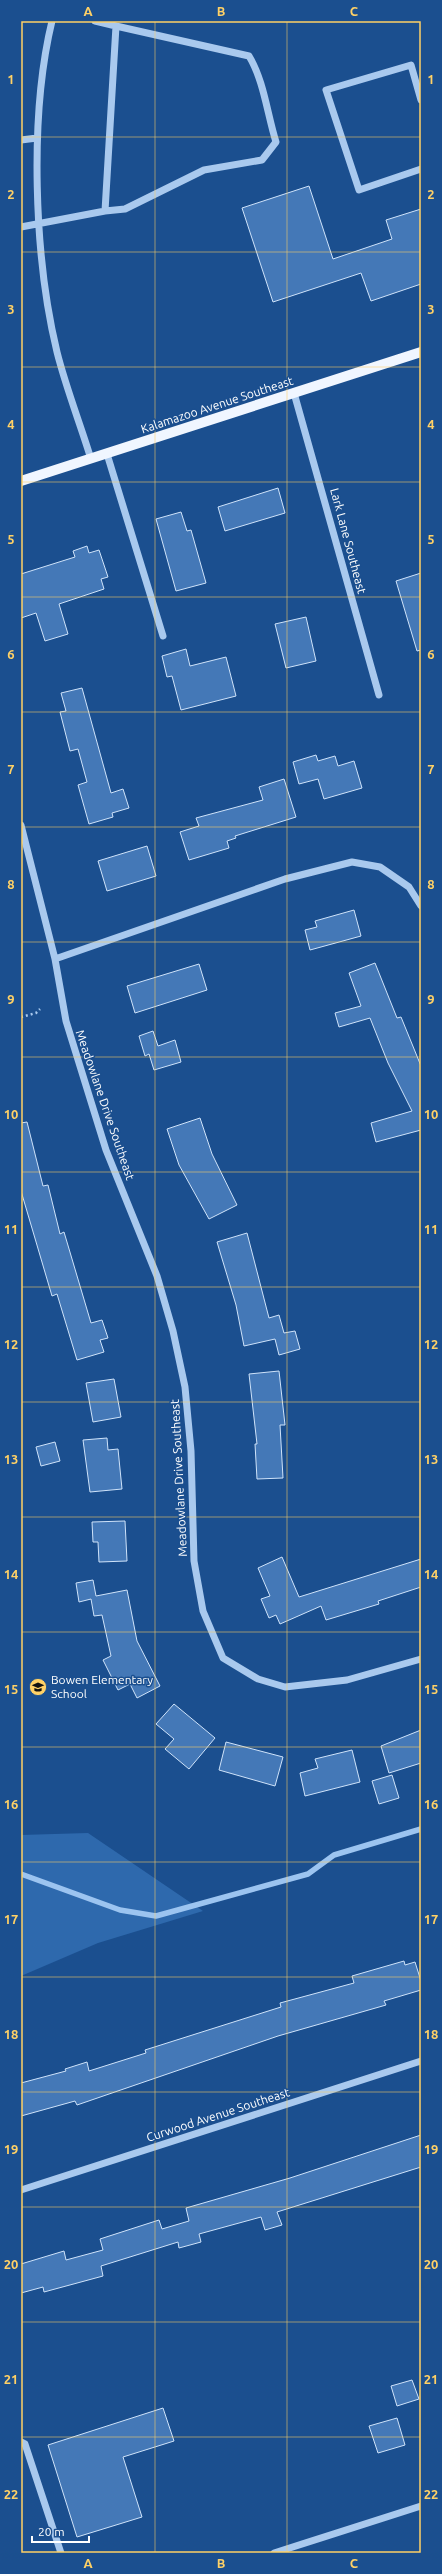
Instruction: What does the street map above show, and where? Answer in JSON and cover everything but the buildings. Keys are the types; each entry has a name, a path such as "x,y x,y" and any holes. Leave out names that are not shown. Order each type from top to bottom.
{"main road":[{"name":"Kalamazoo Avenue Southeast","path":"21,481 421,352"}],"street":[{"path":"52,21 46,46 37,138 44,288 57,352 91,459"},
{"path":"21,227 40,225 105,211 125,209 204,170 262,160 276,142 265,106 258,73 249,56 95,21"},
{"path":"105,211 116,26"},
{"path":"421,100 411,65 326,90 359,190 421,169"},
{"path":"21,140 37,138"},
{"name":"Lark Lane Southeast","path":"294,393 379,695"},
{"path":"107,454 163,636"},
{"name":"Meadowlane Drive Southeast","path":"21,825 55,960 66,1021 106,1150 157,1276 173,1331 185,1387 190,1444 194,1562 203,1612 223,1658 258,1680 285,1687 346,1680 421,1658"},
{"path":"55,960 285,879 352,862 380,867 409,887 421,906"},
{"name":"Curwood Avenue Southeast","path":"21,2190 421,2061"},
{"path":"21,2442 25,2444 60,2553"},
{"path":"274,2553 421,2506"}],"path":[{"path":"21,1017 36,1014 40,1009"}],"shaded area":[{"path":"88,1833 203,1911 98,1943 21,1976 21,1835"}],"waterway":[{"path":"21,1874 120,1910 156,1916 308,1874 334,1855 421,1829"}],"place":[{"name":"Bowen Elementary School","path":"38,1687"}]}
